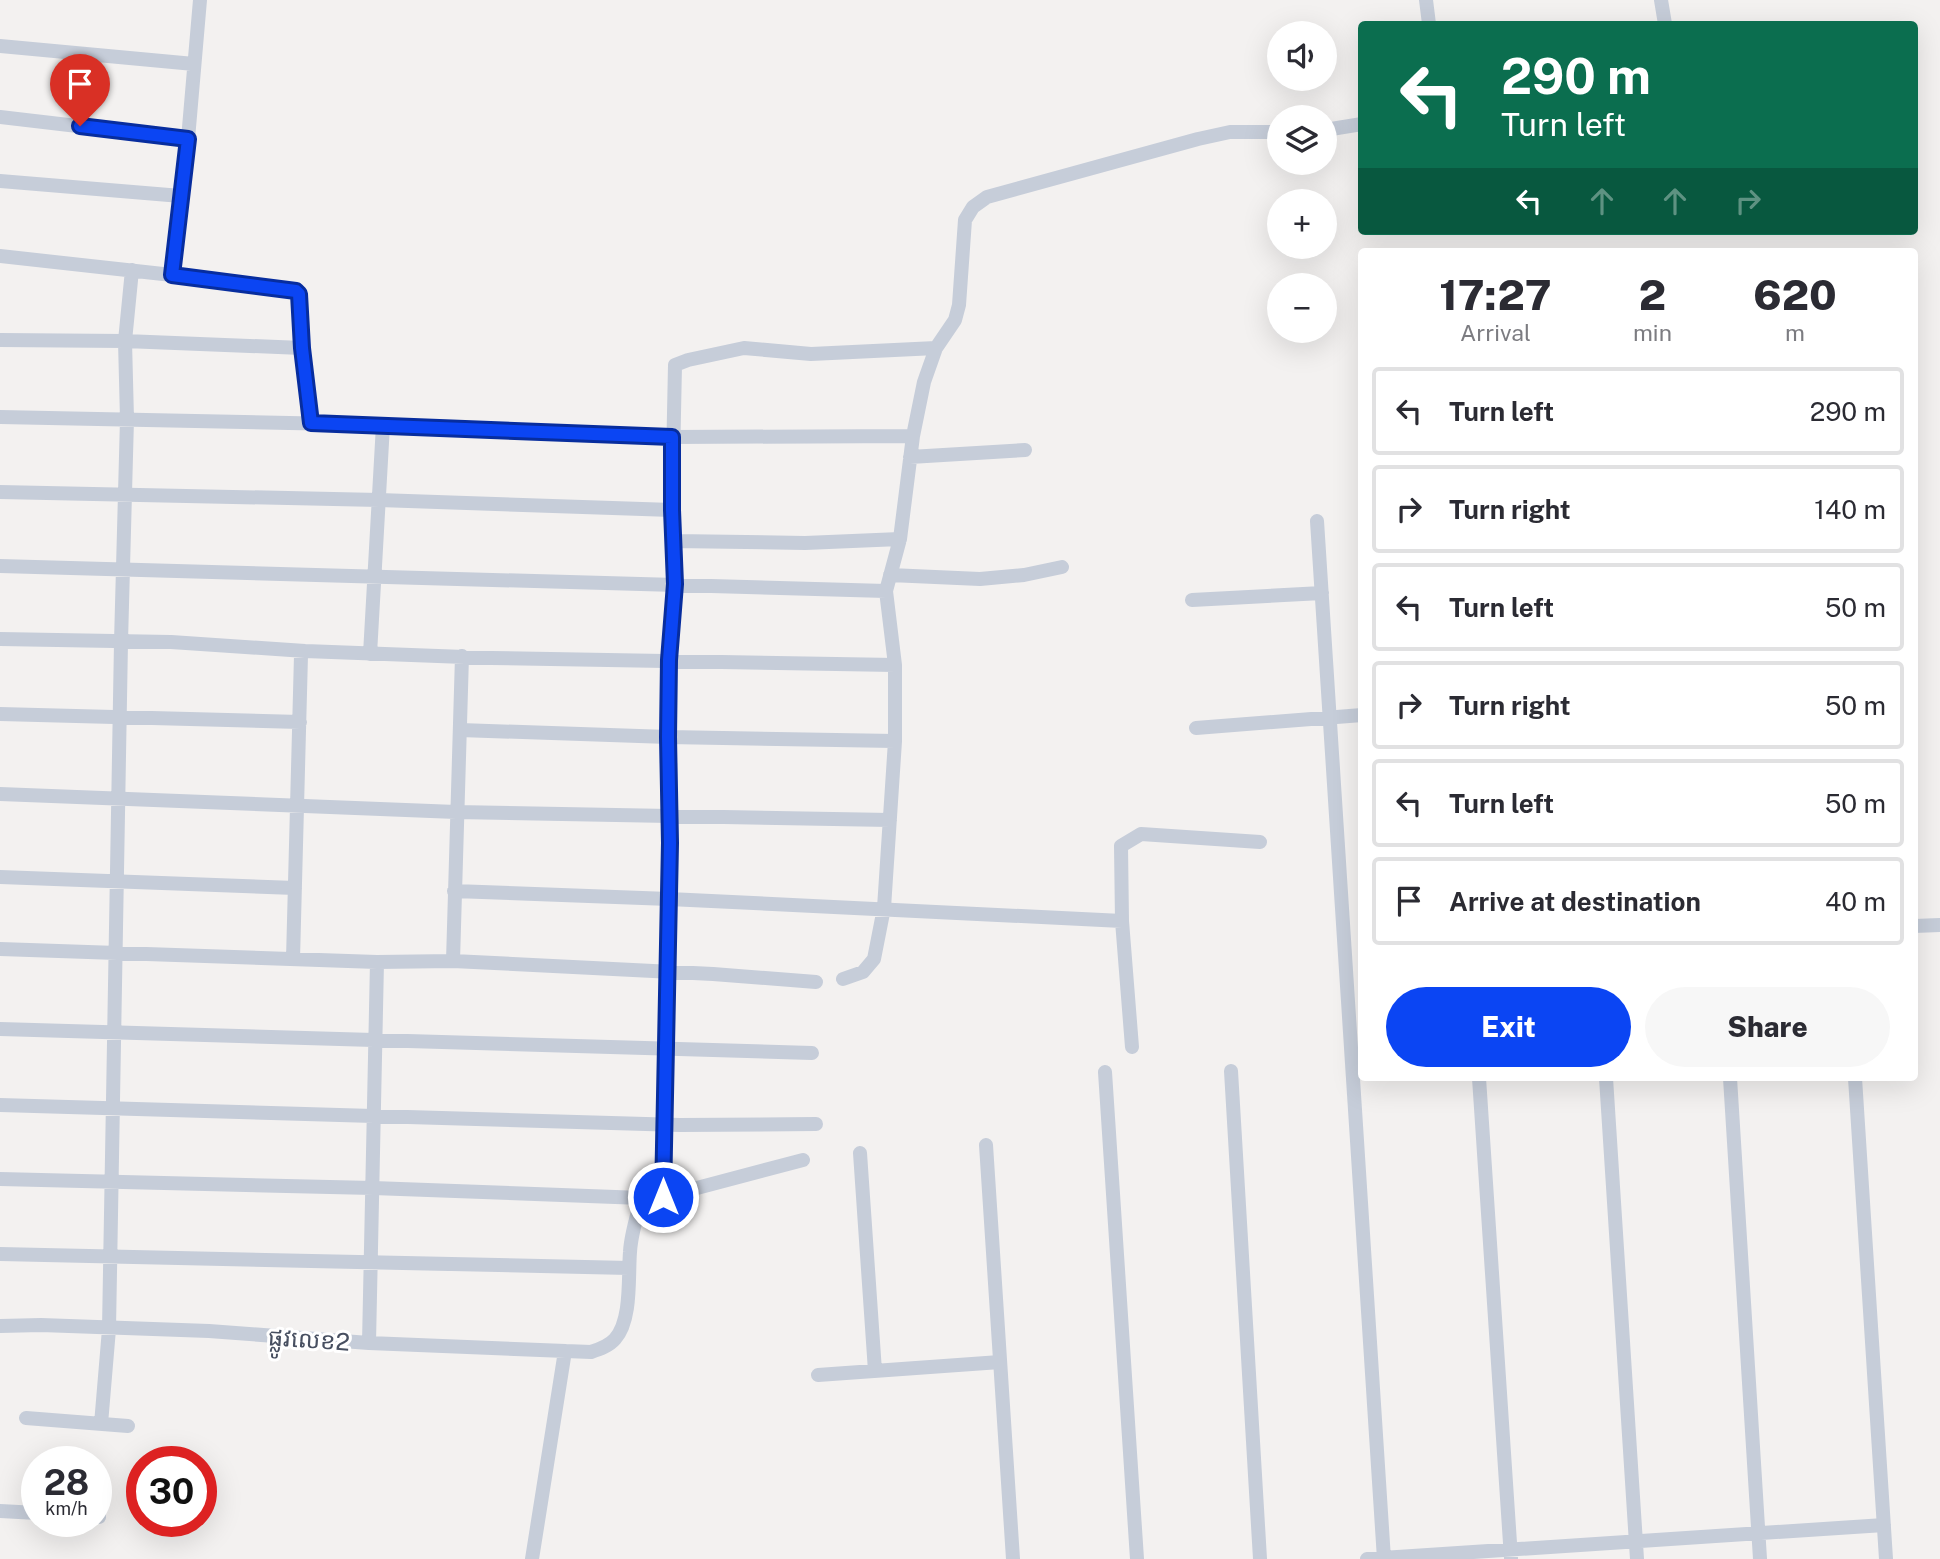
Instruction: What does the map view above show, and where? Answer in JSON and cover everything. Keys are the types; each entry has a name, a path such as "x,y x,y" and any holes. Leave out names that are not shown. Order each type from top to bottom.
{"street":[{"path":"172,275 188,139 200,0"},
{"path":"1426,0 1429,21"},
{"path":"1661,0 1664,21"},
{"path":"0,46 194,64"},
{"path":"0,117 188,139"},
{"path":"1337,128 1358,125"},
{"path":"843,979 863,972 874,959 884,908 895,741 895,665 886,591 900,539 913,436 924,382 936,348 955,320 959,305 965,220 979,201 1198,139 1230,132 1267,132"},
{"path":"0,181 181,196"},
{"path":"0,256 296,291 299,294 311,423"},
{"path":"101,1424 109,1329 127,419 125,341 132,270"},
{"path":"0,340 125,341 302,348"},
{"path":"663,1197 670,815 669,660 675,584 672,437 675,365 744,348 811,354 936,348"},
{"path":"0,417 383,425 672,437 913,436"},
{"path":"370,654 383,425"},
{"path":"910,457 1025,450"},
{"path":"0,492 379,499 672,510"},
{"path":"1317,521 1384,1558"},
{"path":"674,541 805,543 900,539"},
{"path":"0,566 886,591"},
{"path":"890,575 980,579 1024,575 1062,566"},
{"path":"1192,600 1322,593"},
{"path":"0,639 171,642 370,654 895,665"},
{"path":"293,959 301,655 305,651"},
{"path":"453,961 462,656"},
{"path":"0,714 300,722"},
{"path":"1196,728 1358,715"},
{"path":"460,730 895,741"},
{"path":"0,794 456,812 890,820"},
{"path":"1132,1047 1122,920 1121,846 1141,834 1260,842"},
{"path":"0,877 295,888"},
{"path":"454,891 1122,920"},
{"path":"1918,926 1940,925"},
{"path":"0,949 377,962 453,961 816,982"},
{"path":"369,1343 377,962"},
{"path":"1346,963 1358,962"},
{"path":"0,1029 811,1052"},
{"path":"1231,1071 1260,1559"},
{"path":"1105,1072 1137,1559"},
{"path":"1479,1081 1510,1554"},
{"path":"1606,1081 1637,1559"},
{"path":"1730,1081 1760,1559"},
{"path":"1854,1081 1886,1559"},
{"path":"0,1105 663,1125 816,1124"},
{"path":"986,1145 1013,1559"},
{"path":"860,1153 874,1371"},
{"path":"0,1179 642,1198 663,1197 803,1160"},
{"path":"0,1254 629,1268 629,1250 642,1198"},
{"name":"ផ្លូវលេខ2","path":"0,1326 209,1331 369,1343 591,1352 615,1340 622,1328 626,1314 629,1268"},
{"path":"532,1559 565,1351"},
{"path":"818,1374 1000,1362"},
{"path":"26,1418 128,1426"},
{"path":"0,1511 21,1512"},
{"path":"1367,1559 1510,1554 1636,1541 1884,1525"}],"route":[{"path":"80,126 188,139 172,275 292,289 299,294 311,423 672,437 675,584 669,660 670,843 663,1197"}]}
